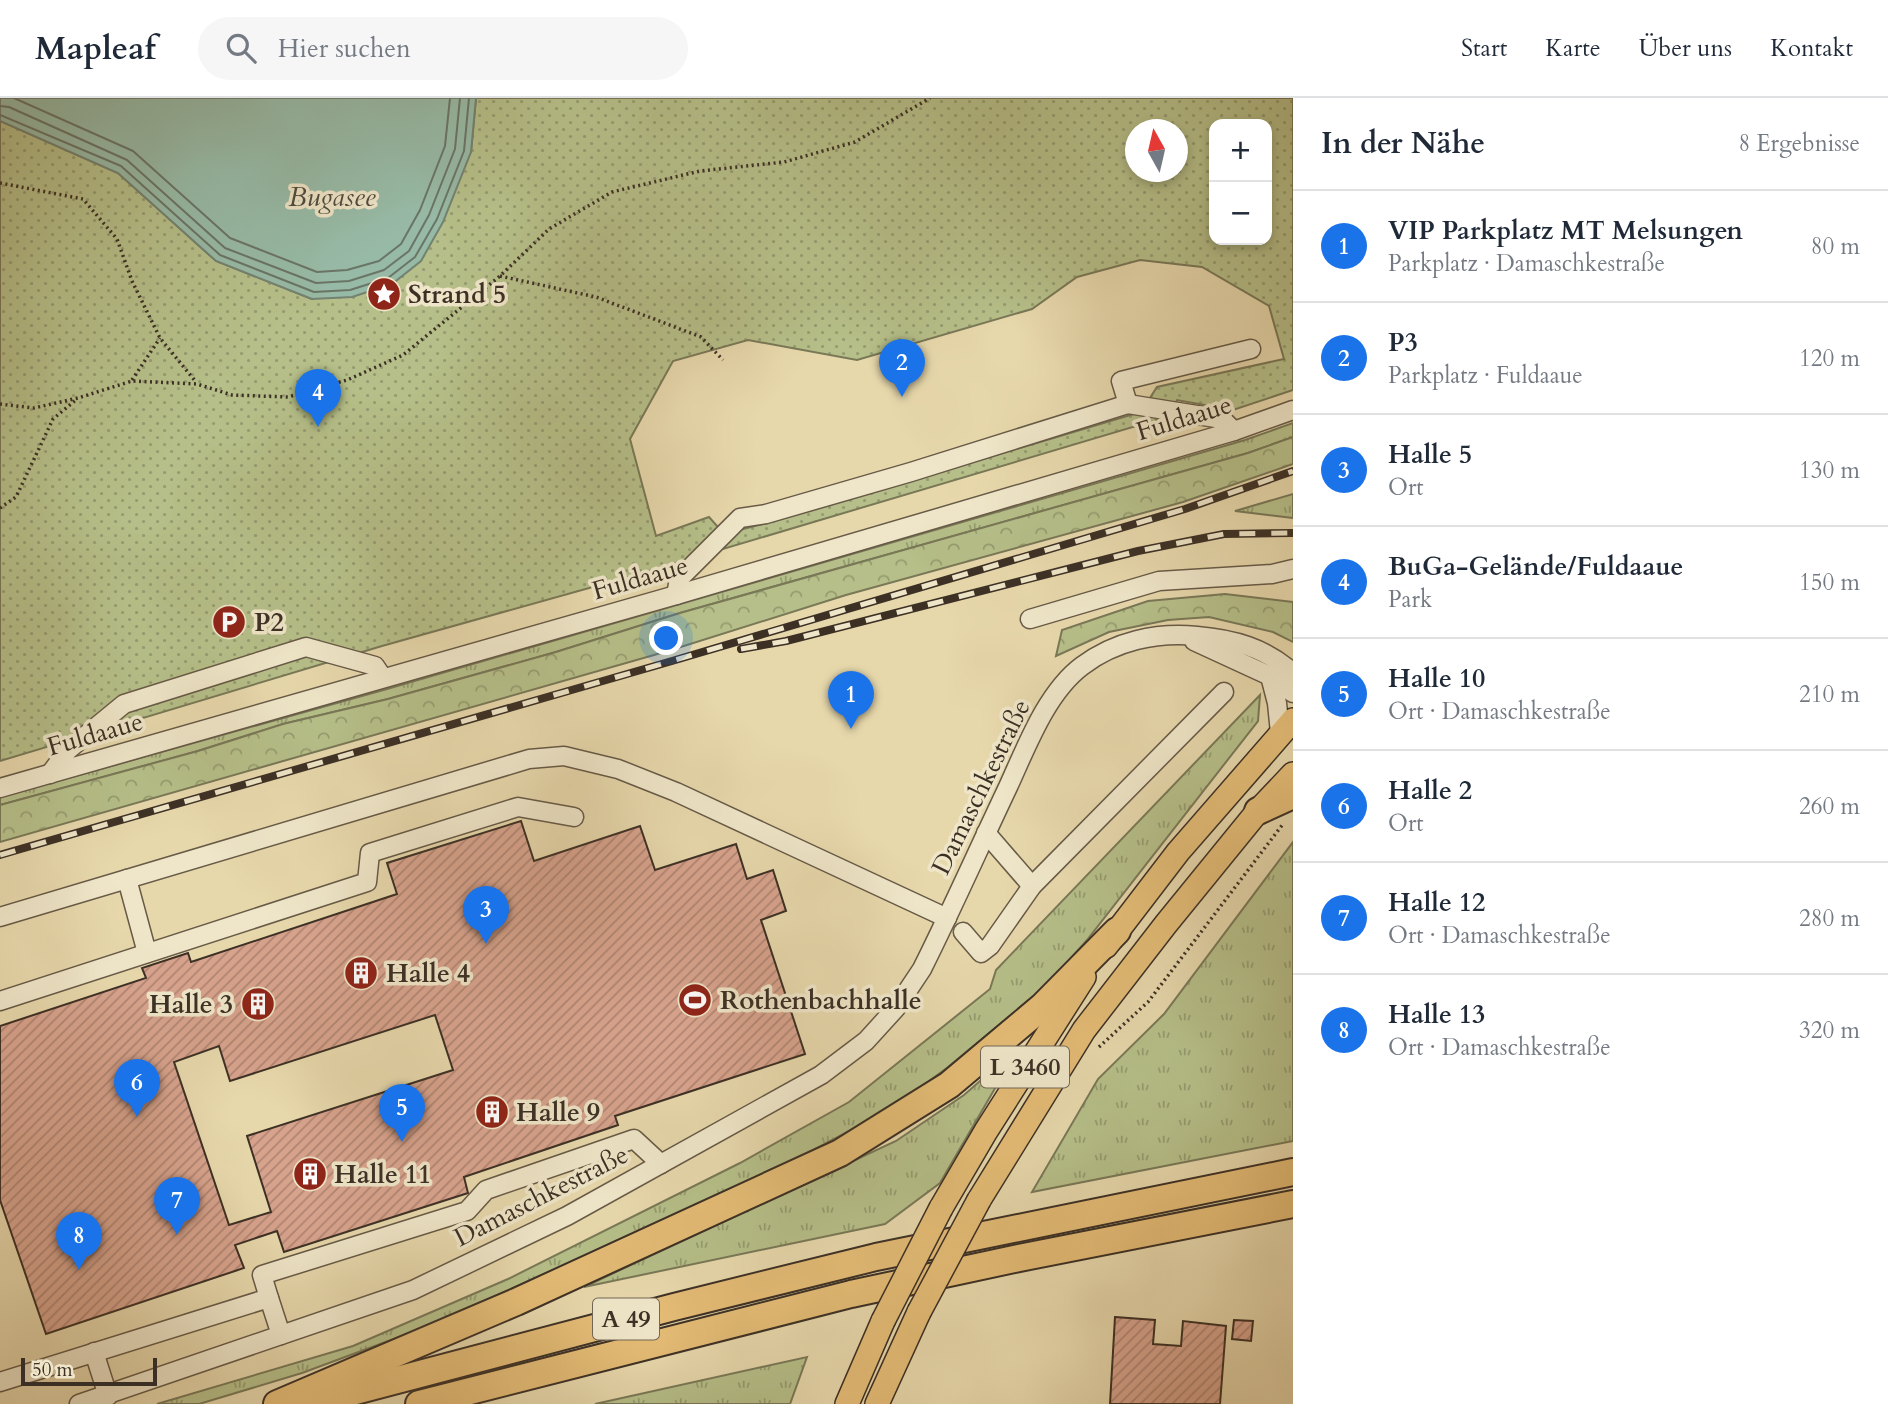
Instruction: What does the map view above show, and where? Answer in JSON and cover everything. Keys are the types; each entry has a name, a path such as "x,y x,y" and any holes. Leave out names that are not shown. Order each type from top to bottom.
{"highway":[{"path":"1258,811 1291,806"},
{"path":"277,1404 516,1301 840,1153 959,1077 1043,1006 1117,931"},
{"name":"A 49","path":"306,1404 876,1257 1288,1174"},
{"name":"A 49","path":"419,1404 851,1294 1293,1204"},
{"path":"449,1404 514,1379"}],"main road":[{"name":"L 3460","path":"847,1404 883,1321 941,1208 1068,999 1178,852 1286,726"},
{"name":"L 3460","path":"877,1404 919,1312 979,1200 1084,1030 1258,811 1293,774"}],"street":[{"path":"1128,404 1121,381 1251,349"},
{"path":"676,595 680,579 740,518 766,514 911,472 1128,404 1222,419 1234,431"},
{"name":"Fuldaaue","path":"0,788 676,595 1234,431 1293,410"},
{"path":"1030,619 1160,581 1272,574 1293,569"},
{"name":"Damaschkestraße","path":"79,1404 413,1290 567,1216 821,1075 866,1041 896,1008 922,969 1042,716 1080,668 1102,652 1142,637 1178,634 1284,668 1293,693"},
{"path":"50,774 68,750 124,704 306,647 375,666 383,678"},
{"path":"1284,668 1277,703 1286,726"},
{"path":"963,932 981,953 990,946 1032,886 1224,692"},
{"name":"Damaschkestraße","path":"0,917 529,759 564,756 618,769 676,792 947,918"},
{"path":"0,1001 367,882 370,853 518,807 574,817"},
{"path":"985,833 1032,886"},
{"path":"127,878 148,953"},
{"path":"281,1335 262,1275 467,1211 486,1190 634,1139 661,1164"},
{"path":"0,1381 270,1298"},
{"path":"94,1352 108,1396"}],"path":[{"path":"0,404 34,408 78,398 132,380 197,384 232,395 288,397 347,380 403,355 500,276 549,229 612,192 700,171 784,162 855,142 930,98"},
{"path":"0,183 83,199 117,239 132,281 160,338 197,384"},
{"path":"500,276 596,297 642,314 701,337 723,360"},
{"path":"132,380 160,338"},
{"path":"0,509 16,497 53,419 78,398"},
{"path":"1094,1051 1148,1002 1291,806"}],"green space":[{"path":"476,98 1293,98 1293,390 1233,410 1177,400 1170,416 632,576 382,646 0,761 0,121 118,173 216,261 312,299 471,152","holes":["1140,260 1202,267 1269,306 1284,359 1157,387 1141,412 774,521 724,534 709,517 656,536 630,439 673,361 748,340 857,360 1032,309 1077,277"]},
{"path":"1293,423 1293,437 1248,453 680,613 556,652 388,699 283,724 198,751 0,805 0,797 387,689 1245,440"},
{"path":"1293,437 1293,464 1183,502 846,595 668,651 0,842 0,805 198,751 283,724 388,699 556,652 680,613 1248,453"},
{"path":"1293,494 1293,518 1235,511"},
{"path":"1225,594 1293,602 1293,642 1273,632 1209,617 1168,620 1109,632 1056,656 1062,630 1148,601"},
{"path":"1260,695 1258,721 1087,940 1045,987 948,1067 893,1108 783,1166 434,1324 302,1373 199,1404 157,1404 353,1346 508,1279 740,1163 849,1102 990,989 996,970"},
{"path":"1293,842 1293,1141 1032,1192 1098,1079 1164,1014"},
{"path":"1019,1047 940,1183 885,1224 584,1287 896,1141 964,1095"},
{"path":"807,1357 790,1404 595,1404"}],"water":[{"name":"Bugasee","path":"0,98 476,98 471,152 443,222 421,261 392,284 352,297 312,299 216,261 118,173 0,121"}],"building":[{"path":"521,821 534,861 640,826 655,870 736,844 747,879 773,870 786,911 761,920 805,1054 615,1116 618,1125 464,1177 468,1193 284,1252 277,1231 235,1245 244,1268 46,1334 0,1200 0,1026 146,978 142,968 188,953 191,962 397,894 387,863","holes":["435,1015 453,1070 247,1136 271,1212 229,1225 174,1062 219,1046 230,1081"]},
{"path":"1115,1317 1155,1320 1153,1344 1181,1346 1183,1321 1226,1326 1220,1404 1110,1404"},
{"path":"1234,1320 1253,1321 1251,1341 1232,1339"}],"railway":[{"path":"0,855 672,661 1185,509 1293,471"},
{"path":"741,649 786,641 1138,551 1224,534 1293,533"}],"place":[{"name":"Strand 5","path":"384,294"},
{"name":"P3","path":"902,397"},
{"name":"BuGa-Gelände/Fuldaaue","path":"318,427"},
{"name":"P2","path":"229,622"},
{"name":"VIP Parkplatz MT Melsungen","path":"851,729"},
{"name":"Halle 5","path":"486,944"},
{"name":"Halle 4","path":"361,973"},
{"name":"Rothenbachhalle","path":"695,1000"},
{"name":"Halle 3","path":"258,1004"},
{"name":"Halle 9","path":"492,1112"},
{"name":"Halle 2","path":"137,1117"},
{"name":"Halle 10","path":"402,1142"},
{"name":"Halle 11","path":"310,1174"},
{"name":"Halle 12","path":"177,1235"},
{"name":"Halle 13","path":"79,1270"}]}
